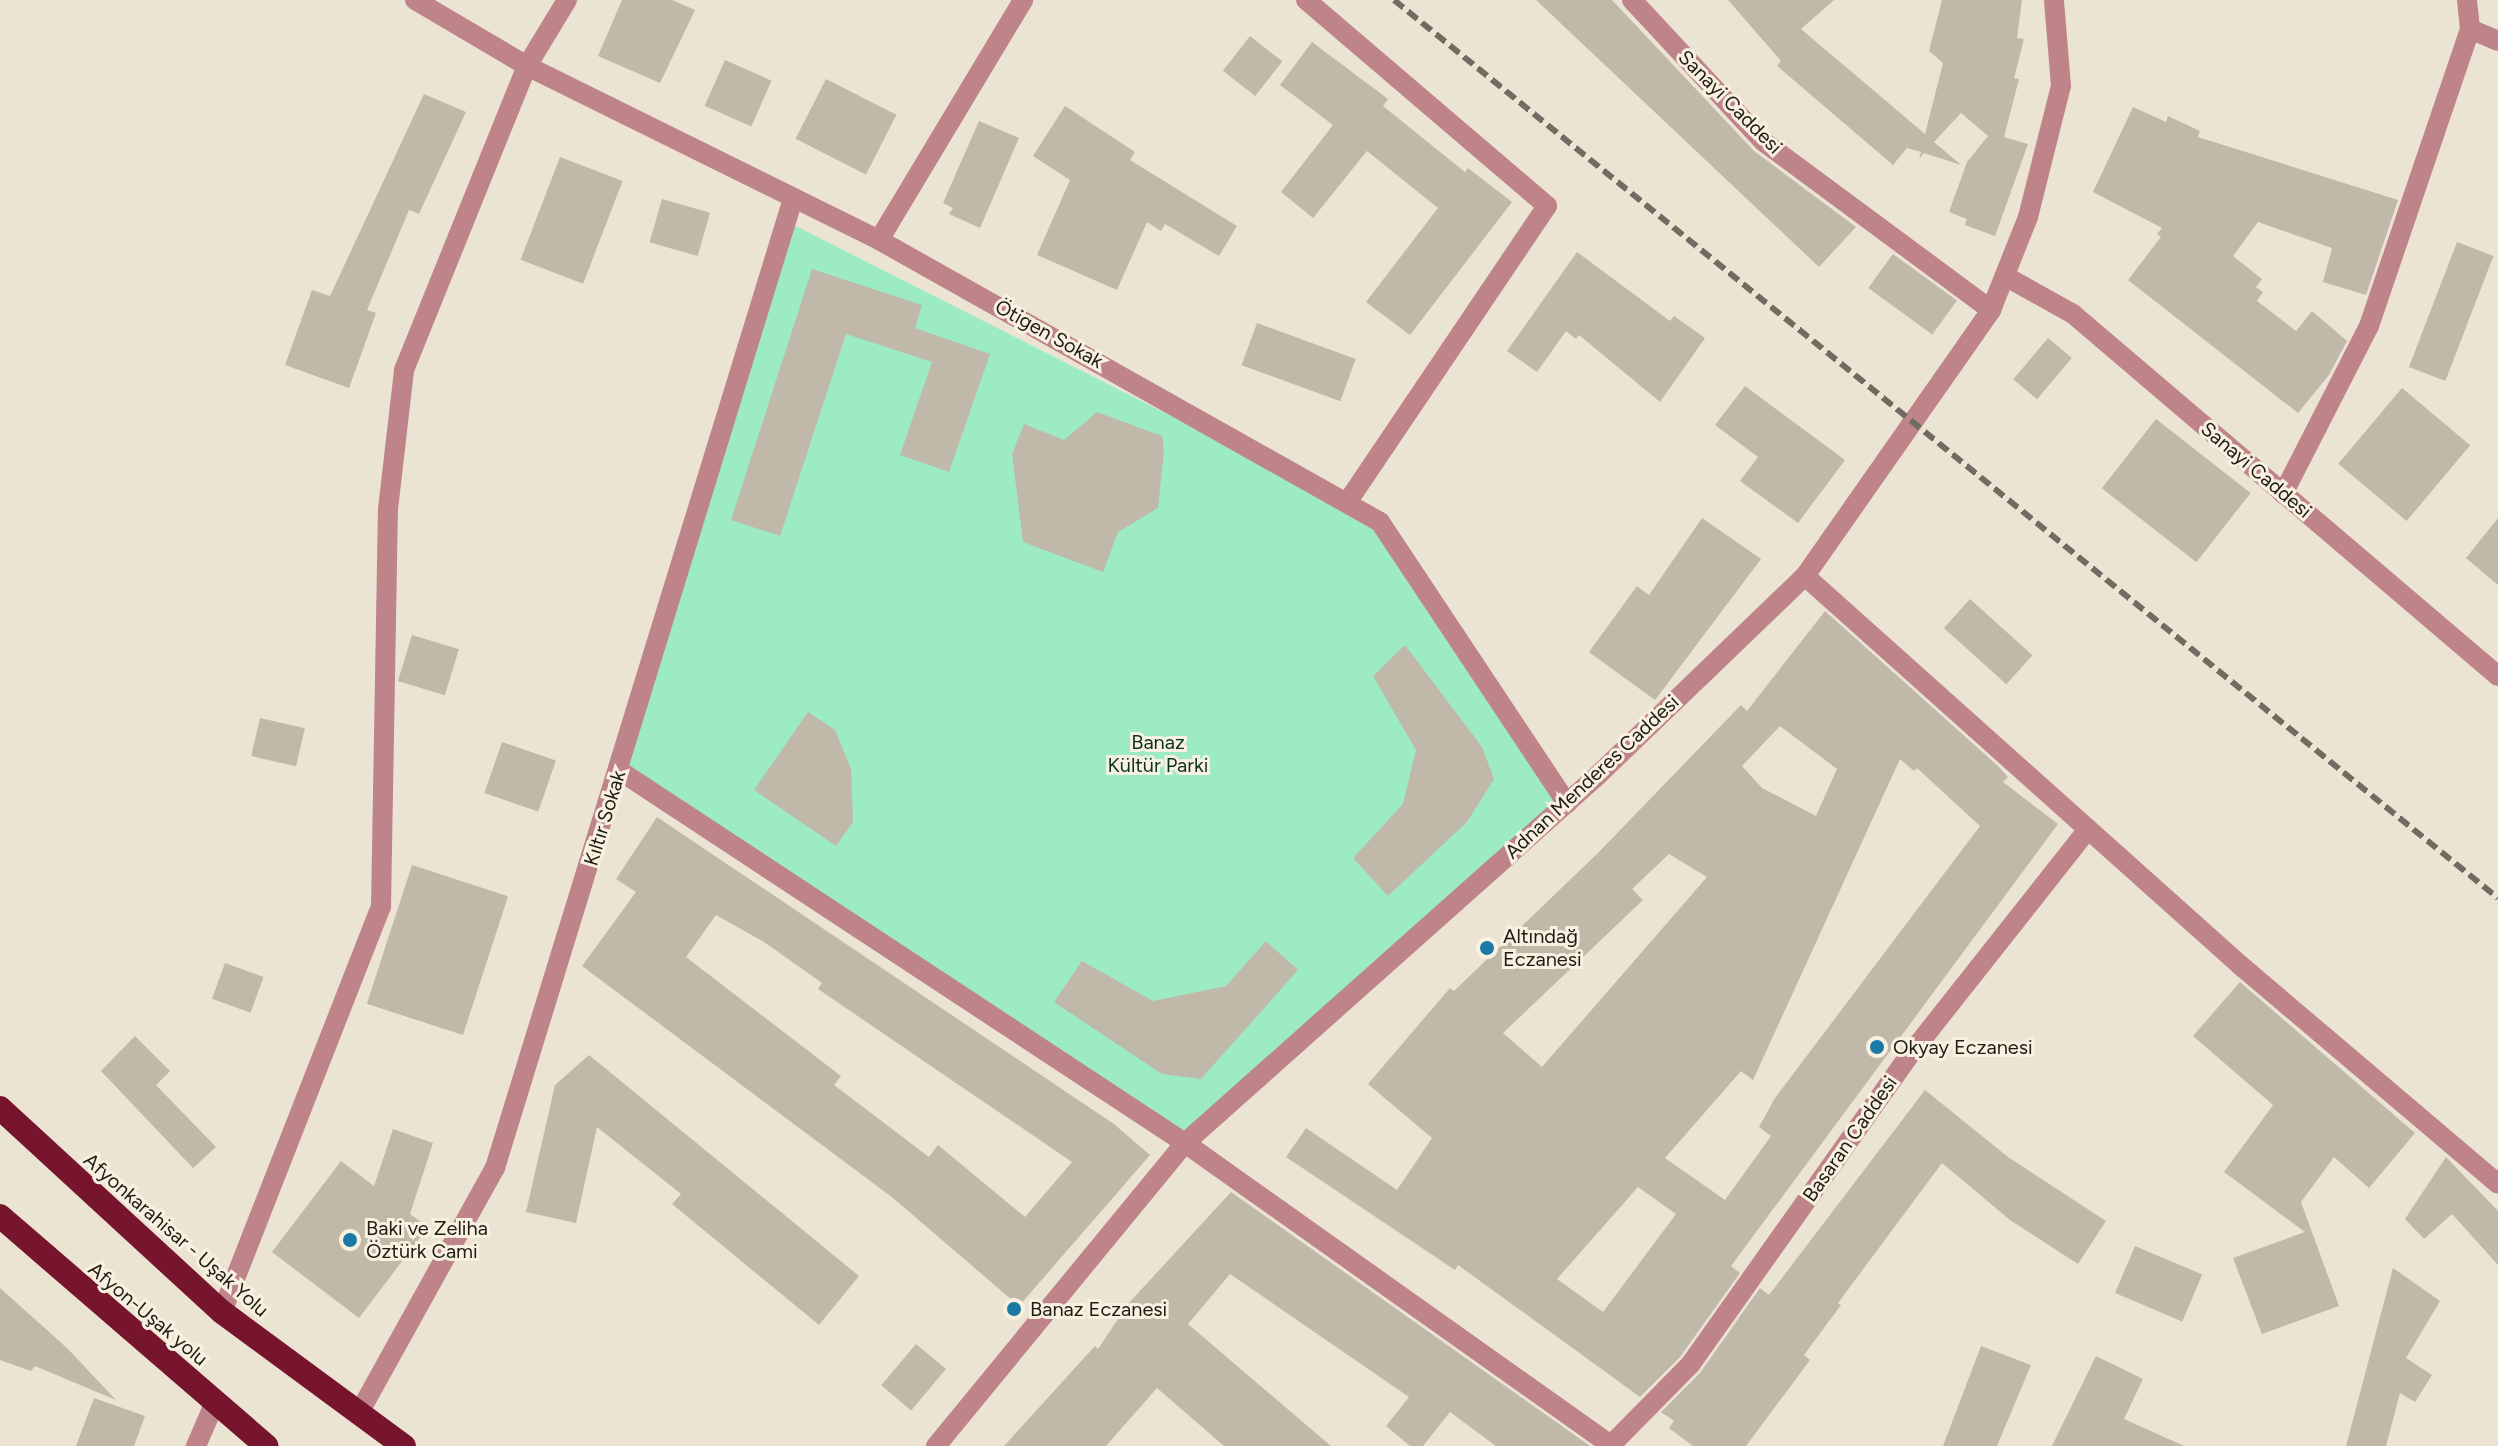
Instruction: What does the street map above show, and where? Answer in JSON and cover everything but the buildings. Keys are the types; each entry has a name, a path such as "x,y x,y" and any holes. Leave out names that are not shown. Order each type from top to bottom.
{"highway":[{"name":"Afyonkarahisar - Uşak Yolu","path":"0,1108 222,1312 404,1446"},
{"name":"Afyon-Uşak yolu","path":"0,1216 266,1446"}],"street":[{"name":"Ötigen Sokak","path":"415,0 527,66 879,240 1380,522 1567,803"},
{"path":"222,1312 381,907 388,509 404,370 527,66 567,0"},
{"path":"879,240 1023,0"},
{"path":"1306,0 1547,206 1347,503"},
{"name":"Sanayi Caddesi","path":"1632,0 1764,142 1991,310"},
{"name":"Adnan Menderes Caddesi","path":"936,1446 1185,1143 1567,803 1805,576 1991,310 2028,217 2061,86 2054,0"},
{"path":"2283,494 2369,326 2470,29 2467,0"},
{"path":"2470,29 2498,41"},
{"name":"Kıltır Sokak","path":"359,1413 495,1168 620,771 793,199"},
{"name":"Sanayi Caddesi","path":"2005,276 2073,314 2498,676"},
{"path":"1805,576 2088,829 2498,1184"},
{"path":"620,771 1185,1143 1611,1446"},
{"name":"Basaran Caddesi","path":"1611,1446 1690,1365 1912,1052 2088,829"},
{"path":"196,1446 215,1402"}],"green space":[{"name":"Banaz Kültür Parki","path":"786,221 1380,522 1567,803 1185,1143 622,763"}],"railway":[{"path":"1394,0 2498,898"}],"place":[{"name":"Altındağ Eczanesi","path":"1487,948"},
{"name":"Okyay Eczanesi","path":"1877,1047"},
{"name":"Baki ve Zeliha Öztürk Cami","path":"350,1240"},
{"name":"Banaz Eczanesi","path":"1014,1309"}]}
